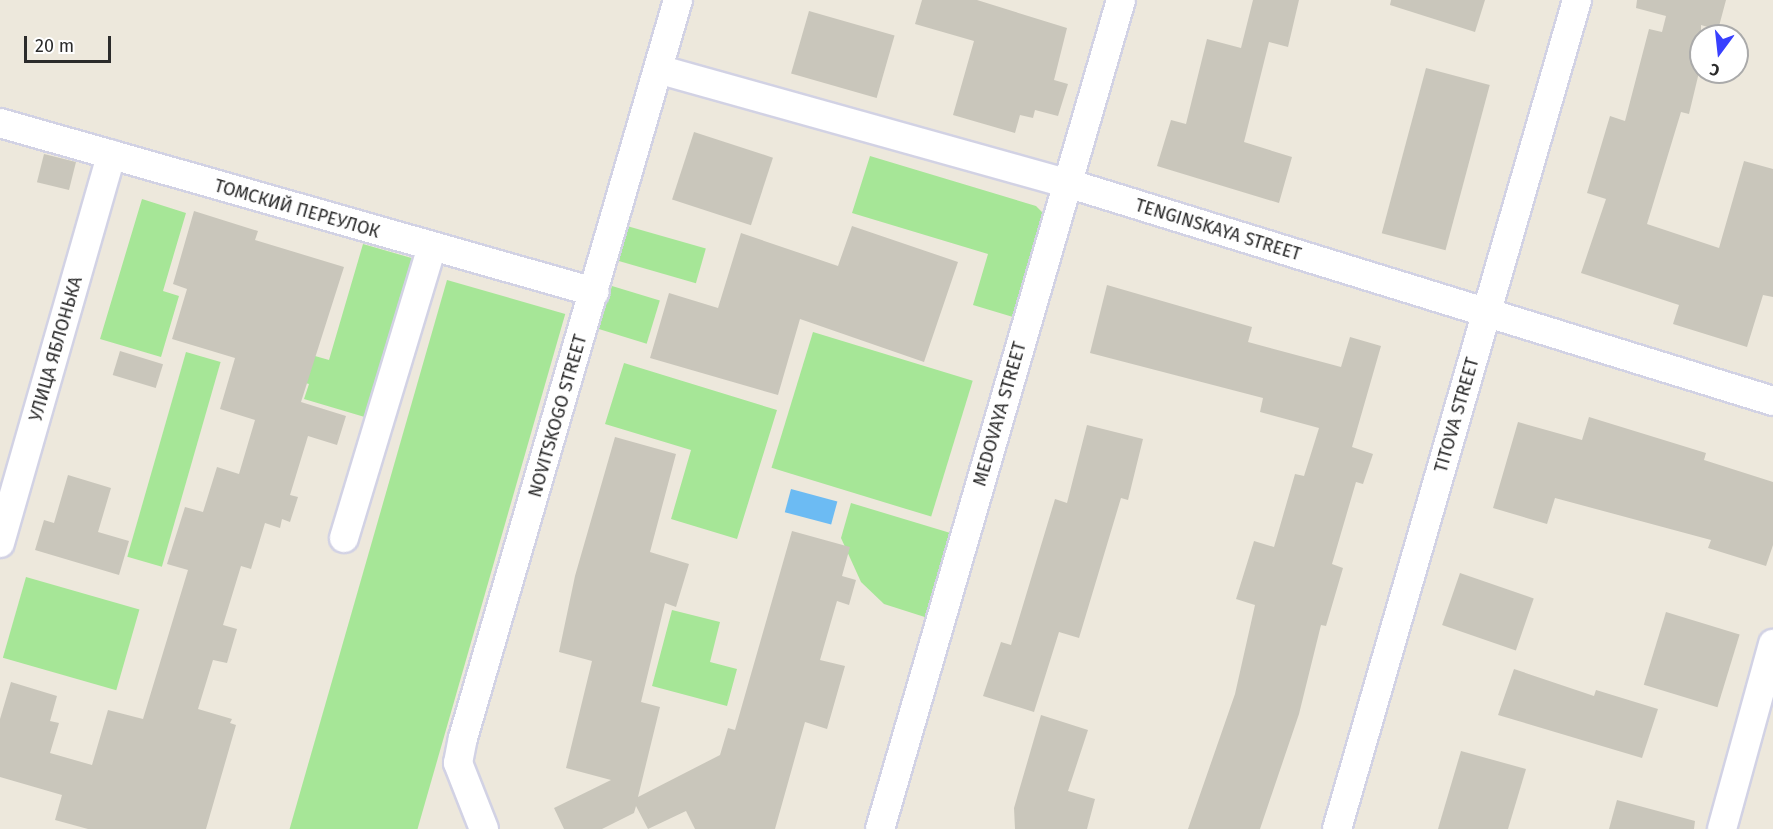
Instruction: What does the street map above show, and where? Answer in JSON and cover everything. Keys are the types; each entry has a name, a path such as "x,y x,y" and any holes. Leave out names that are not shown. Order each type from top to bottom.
{"street":[{"name":"NOVITSKOGO STREET","path":"484,829 458,763 462,738 661,70 678,0"},
{"name":"MEDOVAYA STREET","path":"880,829 1121,0"},
{"name":"TITOVA STREET","path":"1337,829 1577,0"},
{"name":"TENGINSKAYA STREET","path":"661,70 1067,183 1773,401"},
{"name":"ТОМСКИЙ ПЕРЕУЛОК","path":"0,123 594,292"},
{"name":"УЛИЦА ЯБЛОНЬКА","path":"0,543 111,155"},
{"path":"344,538 432,247"},
{"path":"1722,829 1773,644"}],"green space":[{"path":"870,156 1036,206 1047,217 1020,319 973,305 988,254 852,213"},
{"path":"142,199 186,213 163,291 179,296 161,357 100,339"},
{"path":"627,226 706,249 696,283 617,261"},
{"path":"363,244 415,259 368,418 304,399 309,384 241,364 249,337 329,360"},
{"path":"447,280 565,314 418,829 290,829"},
{"path":"612,286 660,301 647,344 599,329"},
{"path":"813,332 973,381 931,517 771,468"},
{"path":"186,352 221,362 162,567 127,557"},
{"path":"624,363 777,410 737,539 671,519 691,450 605,424"},
{"path":"851,503 957,535 931,619 884,604 861,582 841,538"},
{"path":"26,577 139,610 116,690 3,658"},
{"path":"672,610 720,622 710,662 737,669 727,706 652,686"}],"water":[{"path":"791,489 837,501 831,525 785,512"}],"building":[{"path":"922,0 977,0 1067,28 1054,80 1068,84 1058,116 1035,110 1033,118 1020,115 1015,133 953,115 974,41 915,24"},
{"path":"1253,0 1299,0 1288,47 1269,42 1244,142 1292,157 1279,203 1157,166 1171,120 1186,124 1207,39 1241,48"},
{"path":"1391,0 1485,0 1475,32 1390,5"},
{"path":"1637,0 1726,0 1720,24 1689,24 1689,84 1696,84 1689,114 1681,112 1647,224 1719,248 1744,161 1773,169 1773,297 1763,295 1747,347 1673,324 1679,305 1581,273 1606,199 1587,193 1610,116 1625,121 1649,29 1662,32 1666,16 1636,8"},
{"path":"809,11 895,36 877,98 791,73"},
{"path":"1426,68 1490,85 1445,250 1382,233"},
{"path":"694,132 773,158 751,225 672,200"},
{"path":"44,154 76,162 69,190 37,182"},
{"path":"194,211 258,231 255,240 344,267 301,402 346,416 337,445 308,436 290,495 298,497 290,522 282,519 280,528 265,523 251,569 241,566 223,625 237,629 227,663 213,660 198,709 232,719 230,723 236,725 206,829 88,829 55,820 62,795 0,777 0,719 11,682 57,696 50,721 59,723 50,753 92,765 108,710 143,719 188,570 167,564 185,507 203,512 217,467 239,474 255,420 220,409 235,358 172,339 187,289 173,284"},
{"path":"852,226 958,262 924,362 800,319 778,395 650,358 669,293 718,308 741,233 838,266"},
{"path":"1107,285 1252,327 1248,342 1341,367 1350,337 1381,346 1352,447 1373,454 1363,484 1356,482 1332,564 1343,568 1326,626 1321,625 1299,714 1260,829 1188,829 1235,694 1255,605 1236,599 1254,541 1274,547 1295,474 1304,476 1319,428 1260,412 1263,398 1090,353"},
{"path":"120,351 163,364 156,388 113,375"},
{"path":"1589,417 1706,453 1704,460 1773,482 1773,545 1766,566 1708,548 1711,540 1555,498 1547,524 1493,508 1518,422 1582,440"},
{"path":"1087,425 1143,439 1128,500 1121,498 1079,638 1059,632 1034,712 983,696 1001,642 1011,645 1055,499 1067,503"},
{"path":"615,437 676,454 650,552 689,564 676,607 665,603 641,702 660,707 638,797 720,755 728,728 735,730 792,531 850,547 842,576 856,580 849,605 837,601 820,660 845,666 827,729 805,722 775,829 695,829 686,811 648,829 636,806 634,813 602,829 564,829 554,808 611,780 566,768 592,661 559,652 575,576"},
{"path":"68,475 111,488 98,532 129,541 119,575 35,550 44,520 54,523"},
{"path":"1460,573 1534,598 1516,650 1442,625"},
{"path":"1666,612 1740,635 1717,707 1644,685"},
{"path":"1514,669 1594,696 1596,690 1658,709 1642,758 1498,715"},
{"path":"1041,715 1088,730 1068,791 1095,799 1087,829 1015,829 1014,808"},
{"path":"1461,751 1526,769 1508,829 1438,829"},
{"path":"1617,800 1695,821 1694,829 1609,829"}]}
